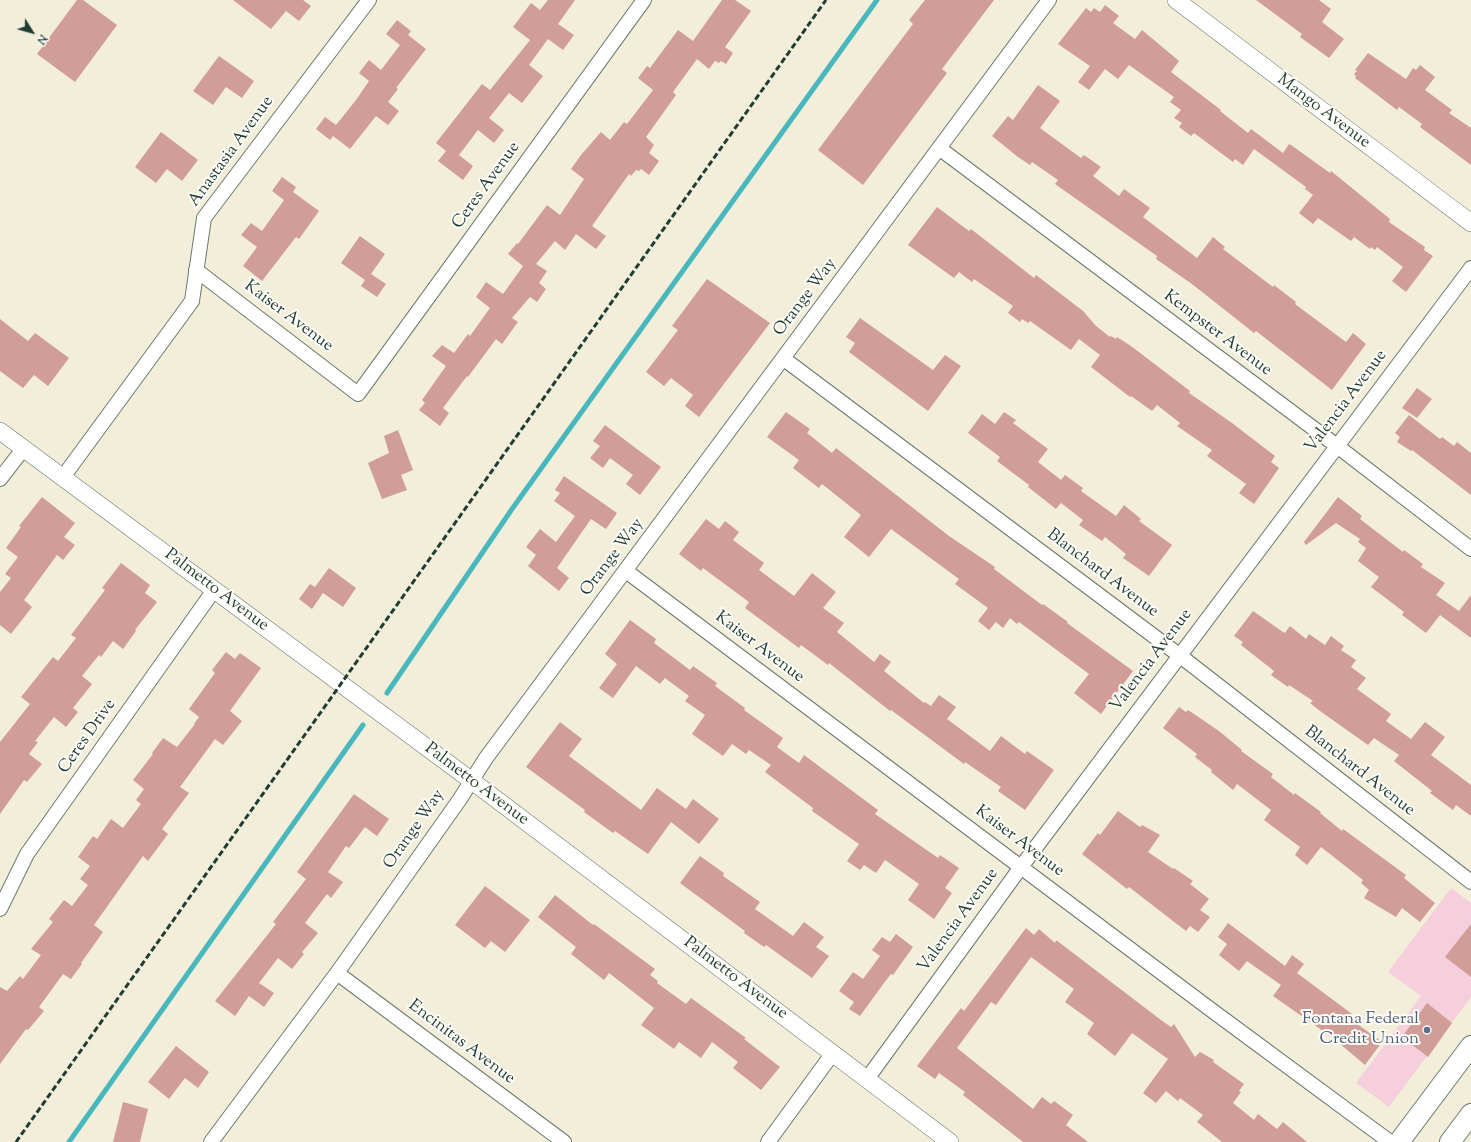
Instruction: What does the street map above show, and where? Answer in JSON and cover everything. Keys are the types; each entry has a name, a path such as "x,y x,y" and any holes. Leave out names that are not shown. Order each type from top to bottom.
{"main road":[{"path":"1399,1142 1471,1046"},
{"path":"1450,1142 1471,1114"}],"street":[{"name":"Anastasia Avenue","path":"62,477 192,301 204,218 369,0"},
{"name":"Ceres Avenue","path":"358,394 644,0"},
{"name":"Orange Way","path":"211,1142 337,973 472,781 486,758 784,359 1049,0"},
{"name":"Mango Avenue","path":"1176,0 1471,223"},
{"name":"Kempster Avenue","path":"940,148 1471,549"},
{"name":"Valencia Avenue","path":"867,1079 1021,867 1471,268"},
{"name":"Kaiser Avenue","path":"196,270 358,394"},
{"name":"Blanchard Avenue","path":"784,359 1179,655 1471,882"},
{"name":"Palmetto Avenue","path":"0,430 472,781 950,1142"},
{"path":"0,480 24,448"},
{"name":"Kaiser Avenue","path":"626,570 1390,1142"},
{"name":"Ceres Drive","path":"0,909 27,854 214,590"},
{"name":"Encinitas Avenue","path":"337,973 564,1142"},
{"path":"768,1142 833,1053"}],"shaded area":[{"path":"1451,888 1471,903 1471,997 1389,1107 1356,1083 1421,996 1388,972"}],"building":[{"path":"77,0 83,0 117,25 75,82 37,54"},
{"path":"233,0 303,0 311,6 299,21 286,11 271,29"},
{"path":"548,0 575,0 558,24 574,35 563,50 548,39 529,65 543,76 522,103 509,93 489,118 504,130 494,143 478,130 459,155 473,166 463,180 438,161 446,151 436,143 482,84 490,90 530,40 513,27 531,3 540,10"},
{"path":"722,0 735,0 751,11 725,47 733,53 726,64 721,61 719,63 715,61 709,69 697,59 673,92 676,95 646,137 654,145 649,153 659,161 649,175 641,169 639,171 636,170 631,176 629,174 592,226 606,236 596,249 576,234 565,250 555,241 536,264 547,271 539,283 546,289 537,302 530,297 512,318 518,322 502,344 496,339 468,377 467,376 443,408 449,413 440,426 419,410 425,403 422,400 446,366 432,356 442,345 454,353 468,334 470,336 490,308 476,297 486,282 503,294 523,266 508,254 517,243 518,244 547,205 560,215 584,179 571,169 581,155 601,132 610,140 624,122 627,124 653,90 638,78 647,66 650,68 678,30 693,41"},
{"path":"925,0 994,0 942,69 947,73 863,185 818,150 913,24 909,20"},
{"path":"1256,0 1319,0 1331,9 1322,22 1344,39 1329,58 1300,37 1302,34"},
{"path":"1105,5 1119,16 1113,23 1135,39 1142,30 1179,61 1171,72 1221,110 1220,111 1248,133 1251,129 1283,153 1289,144 1291,145 1330,173 1331,171 1390,219 1389,222 1425,247 1424,250 1433,256 1406,292 1392,281 1403,267 1377,247 1375,250 1371,247 1370,249 1354,237 1351,241 1318,218 1313,224 1299,213 1313,195 1305,189 1306,187 1254,149 1243,165 1235,159 1233,162 1194,133 1191,136 1179,127 1182,123 1174,118 1181,110 1170,102 1174,97 1129,65 1118,79 1105,69 1089,90 1078,82 1090,66 1058,44 1086,8 1091,12 1094,8 1100,12"},
{"path":"397,20 411,31 408,35 426,49 396,88 398,89 388,102 399,111 388,125 376,116 350,149 333,136 330,140 316,129 325,117 336,125 356,100 369,81 359,73 369,60 381,70 400,45 386,34"},
{"path":"1368,53 1406,79 1413,68 1416,70 1420,65 1435,77 1425,90 1452,110 1449,113 1471,128 1471,165 1420,127 1422,124 1399,107 1397,110 1355,78 1356,76 1354,74 1357,71 1355,70"},
{"path":"219,56 254,81 242,98 226,87 213,105 193,91"},
{"path":"1038,85 1060,101 1040,128 1081,158 1084,155 1101,167 1093,176 1119,196 1124,189 1150,208 1143,217 1197,258 1213,237 1225,247 1223,249 1273,287 1274,285 1296,302 1295,304 1346,342 1353,333 1366,344 1332,390 1256,331 1254,333 1192,284 1156,259 1157,256 1055,184 1058,180 1032,162 1030,165 1018,157 992,136 1008,116 1013,120"},
{"path":"161,132 198,160 182,181 167,169 156,183 135,167"},
{"path":"282,177 296,187 293,192 319,211 299,239 296,237 262,281 243,266 257,247 241,235 251,223 262,231 284,200 272,191"},
{"path":"937,207 969,231 971,229 1034,278 1036,275 1083,311 1096,326 1110,337 1111,336 1116,339 1117,337 1131,346 1190,391 1189,393 1232,423 1275,456 1271,462 1279,468 1254,504 1239,493 1246,484 1207,456 1212,450 1177,426 1180,423 1157,405 1152,411 1131,396 1130,397 1091,367 1100,355 1079,339 1071,350 1030,321 1028,323 1022,319 1020,322 1008,313 1013,306 974,279 972,282 959,272 954,278 908,245"},
{"path":"360,236 385,254 371,274 386,284 377,297 361,286 365,280 341,263"},
{"path":"707,279 770,323 699,417 685,406 693,395 671,378 664,386 646,372 678,330 672,326"},
{"path":"860,318 933,370 945,355 961,366 928,411 849,352 855,343 846,337"},
{"path":"0,319 28,341 35,333 69,358 48,386 34,375 23,388 0,371"},
{"path":"1417,388 1432,399 1417,418 1402,408"},
{"path":"786,412 810,429 807,433 832,453 836,448 949,536 995,567 994,569 1133,671 1101,714 1074,693 1089,674 1019,622 1017,624 1010,618 1003,628 996,622 989,630 978,621 988,608 955,584 959,579 891,529 869,557 844,537 861,515 822,484 819,488 793,468 799,460 767,437"},
{"path":"1004,412 1016,420 1013,423 1048,449 1038,462 1061,480 1065,475 1083,488 1081,491 1116,516 1124,505 1141,519 1139,521 1172,545 1149,576 1123,558 1126,554 1105,537 1102,541 1079,525 1083,520 1061,503 1056,509 1028,487 1029,485 997,461 1000,457 968,433 982,414 995,424"},
{"path":"1409,415 1440,439 1442,437 1454,446 1457,442 1471,453 1471,495 1412,450 1411,451 1397,442 1400,437 1395,433"},
{"path":"605,425 661,467 640,495 626,484 633,475 610,458 603,468 590,458 600,446 593,441"},
{"path":"398,430 413,470 401,475 407,490 382,499 368,463 389,453 384,436"},
{"path":"564,476 617,513 606,529 591,519 557,568 569,578 559,591 528,566 536,555 526,547 540,529 556,542 575,516 554,501 560,493 555,490"},
{"path":"42,497 75,523 64,537 75,545 63,560 57,555 24,600 32,607 11,634 0,625 0,592 11,578 5,574 18,557 6,548 21,527 19,526"},
{"path":"1338,497 1362,516 1360,519 1403,552 1404,550 1423,564 1421,567 1445,583 1436,595 1459,611 1471,595 1471,638 1440,615 1426,633 1402,615 1404,612 1371,587 1379,577 1358,561 1366,548 1358,542 1360,539 1336,523 1306,545 1304,542"},
{"path":"706,519 719,529 725,521 739,532 733,540 764,563 759,570 794,596 812,573 836,592 823,608 844,623 837,632 874,662 880,654 891,662 884,671 924,703 925,702 931,706 939,695 956,707 947,719 990,751 1001,736 1025,754 1027,751 1054,770 1025,810 998,791 1001,787 965,762 964,764 891,710 890,711 829,663 828,665 801,645 799,648 745,608 749,602 703,568 701,571 679,554"},
{"path":"121,563 150,585 145,593 157,602 135,630 136,631 123,649 113,641 101,657 99,655 82,676 92,684 73,708 78,712 66,727 54,717 35,741 38,742 29,754 42,764 27,782 24,780 0,814 0,742 30,704 21,697 53,657 58,661 76,638 71,635 105,590 102,588"},
{"path":"329,568 356,588 343,607 323,593 312,609 299,599 310,584 315,587"},
{"path":"1253,611 1285,633 1290,626 1306,639 1309,634 1325,645 1331,636 1344,646 1341,650 1356,660 1351,667 1366,678 1357,689 1391,714 1386,721 1411,739 1425,722 1445,737 1431,755 1471,785 1471,816 1456,805 1453,810 1430,793 1432,791 1394,761 1399,755 1374,738 1368,745 1310,703 1313,701 1289,685 1288,687 1271,675 1274,671 1241,645 1243,642 1234,636"},
{"path":"630,620 656,639 654,643 690,670 693,666 717,683 715,686 745,708 744,710 783,738 777,747 799,763 804,755 878,810 875,814 938,858 940,855 959,868 945,888 952,893 934,919 908,900 919,884 885,860 876,873 864,865 860,870 847,861 859,844 812,811 813,808 765,772 771,765 749,750 746,754 732,744 723,756 692,734 705,715 685,701 689,696 665,678 660,684 636,666 613,698 599,688 617,664 605,654"},
{"path":"226,652 235,659 240,653 261,668 230,711 242,721 223,745 215,739 180,787 189,793 162,829 168,834 148,861 143,856 94,925 103,932 81,963 82,964 71,979 63,974 39,1007 44,1011 28,1030 26,1029 0,1064 0,987 7,991 20,976 23,979 41,955 31,949 53,922 49,919 64,900 72,906 88,885 80,879 90,866 78,857 93,836 97,839 111,819 123,828 141,804 136,800 144,789 133,780 163,738 177,747 195,724 199,717 189,709 215,673 212,670"},
{"path":"1179,707 1186,712 1188,710 1219,731 1242,750 1241,751 1273,774 1271,777 1294,795 1295,793 1321,812 1320,813 1342,831 1343,829 1406,875 1404,878 1435,903 1420,922 1402,908 1396,917 1364,898 1369,890 1361,883 1363,880 1321,847 1307,865 1295,855 1300,847 1264,820 1271,810 1237,784 1233,790 1211,772 1212,770 1195,757 1197,754 1163,728"},
{"path":"560,722 582,739 569,756 641,810 657,788 686,809 693,799 719,819 699,844 671,822 648,854 615,831 613,833 584,812 585,810 526,767"},
{"path":"354,794 389,819 377,836 365,827 349,848 346,846 328,872 343,882 331,898 327,894 305,923 318,933 302,952 304,954 292,969 278,958 259,983 274,993 264,1007 249,996 235,1016 215,1001 276,924 273,922 306,879 297,872"},
{"path":"1118,811 1140,827 1142,825 1160,835 1148,852 1193,881 1190,884 1209,899 1200,910 1210,917 1198,932 1190,926 1186,931 1129,887 1127,889 1082,854 1098,833 1100,835"},
{"path":"700,856 724,873 723,876 760,902 755,909 793,936 804,922 824,937 816,947 829,956 812,978 766,945 764,947 744,933 745,931 680,883"},
{"path":"485,886 530,920 505,952 491,941 485,948 455,925"},
{"path":"555,895 593,925 594,924 655,969 650,975 658,981 657,983 686,1004 691,998 746,1038 744,1039 780,1067 761,1090 733,1068 738,1062 712,1042 701,1058 679,1042 674,1049 641,1025 654,1008 609,973 604,980 571,954 576,947 538,917"},
{"path":"1228,923 1285,966 1292,955 1304,964 1297,973 1352,1014 1349,1018 1382,1042 1365,1065 1333,1038 1273,996 1281,985 1247,961 1239,971 1219,955 1227,944 1218,937"},
{"path":"1471,924 1471,977 1445,957"},
{"path":"1026,928 1034,935 1039,929 1055,943 1056,940 1161,1020 1171,1027 1174,1024 1195,1057 1200,1052 1214,1060 1213,1062 1244,1084 1239,1091 1241,1092 1233,1103 1254,1120 1258,1114 1277,1129 1283,1122 1307,1142 1222,1142 1197,1122 1203,1115 1180,1098 1178,1101 1166,1091 1156,1103 1143,1093 1168,1059 1132,1033 1115,1056 1087,1034 1094,1023 1065,1002 1074,989 1031,957 996,1005 991,1002 957,1048 1033,1109 1042,1097 1051,1104 1054,1101 1073,1115 1066,1125 1088,1142 1023,1142 963,1095 965,1092 939,1073 935,1079 917,1066 961,1008 964,1011"},
{"path":"896,934 913,947 860,1016 849,1009 854,1002 839,991 853,972 863,979 880,956 872,950 882,937 890,942"},
{"name":"Fontana Federal Credit Union","path":"1427,1003 1452,1023 1428,1057 1402,1037"},
{"path":"176,1046 209,1072 198,1088 185,1078 169,1099 148,1082"},
{"path":"123,1102 148,1109 140,1142 113,1142"}],"waterway":[{"path":"387,693 512,509 877,0"},
{"path":"69,1142 363,725"}],"railway":[{"path":"16,1142 826,0"}],"place":[{"name":"Fontana Federal Credit Union","path":"1427,1030"}]}
